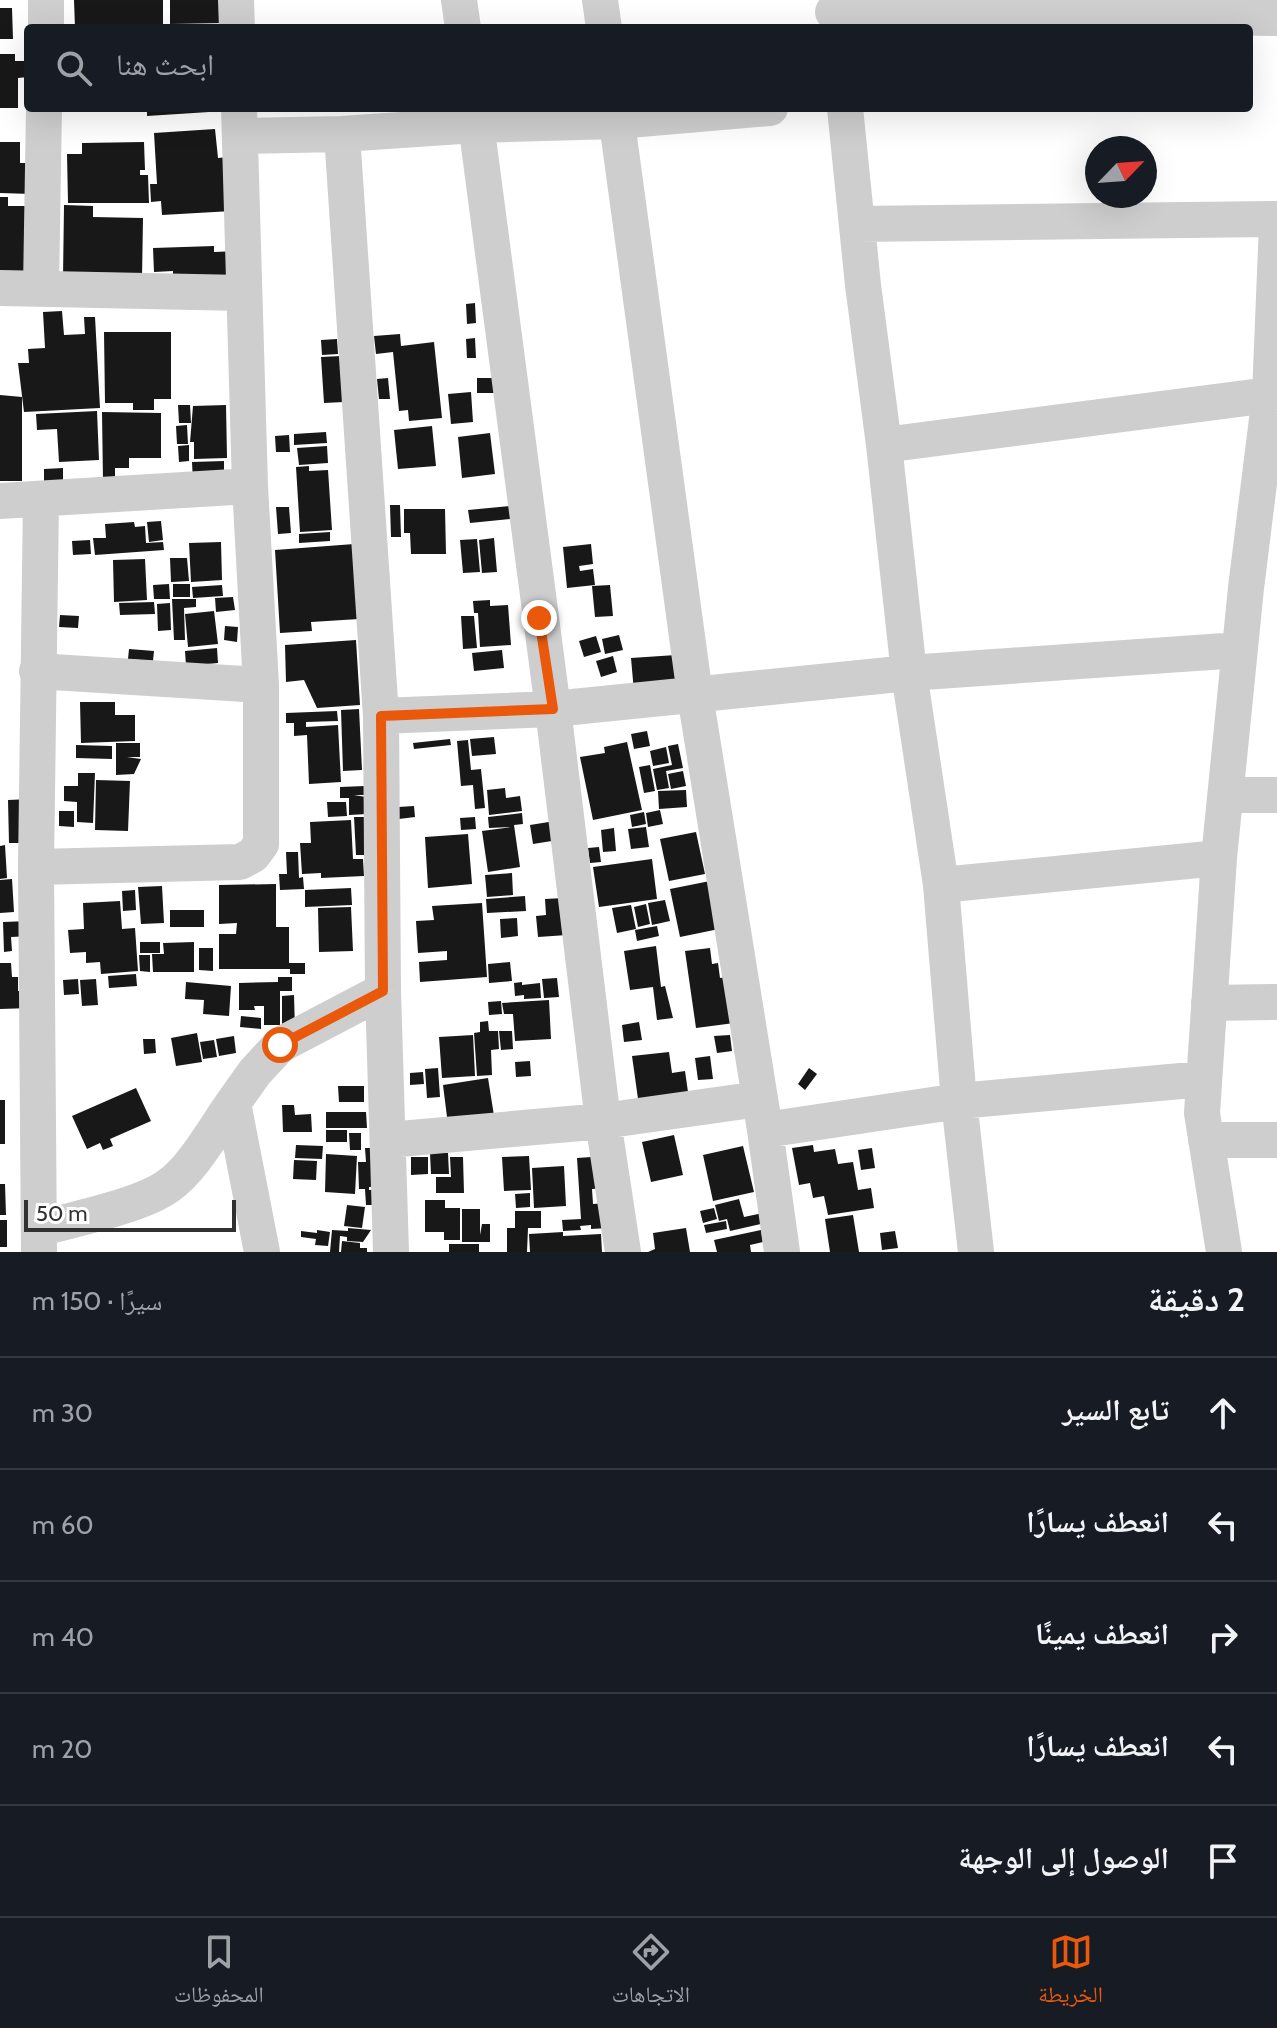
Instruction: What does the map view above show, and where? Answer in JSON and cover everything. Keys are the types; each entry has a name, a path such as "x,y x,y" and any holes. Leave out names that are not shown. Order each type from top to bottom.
{"street":[{"path":"46,0 46,24"},
{"path":"236,0 237,24"},
{"path":"459,0 462,24"},
{"path":"600,0 603,24"},
{"path":"833,13 1277,18"},
{"path":"41,288 44,112"},
{"path":"36,867 240,862 253,855 261,844 261,685 250,486 240,122 342,134 475,116 667,112"},
{"path":"845,112 909,673 941,885 959,1101 976,1252"},
{"path":"616,114 695,695 782,1252"},
{"path":"475,116 553,709 603,1121 623,1252"},
{"path":"342,134 381,716 383,991 391,1252"},
{"path":"858,224 1277,221 1274,394 1261,587 1239,650 1219,858 1203,1079 1202,1113 1224,1252"},
{"path":"0,288 243,293"},
{"path":"884,445 1274,394"},
{"path":"0,501 250,486"},
{"path":"41,499 36,867 39,1241 151,1196 168,1186 181,1175 255,1072 280,1045 383,991"},
{"path":"381,716 553,709 909,673 1239,650"},
{"path":"37,671 261,685"},
{"path":"1226,795 1277,795"},
{"path":"941,885 1219,858"},
{"path":"1209,1003 1277,1002"},
{"path":"388,1140 603,1121 959,1101 1203,1079"},
{"path":"233,1103 262,1252"},
{"path":"1206,1140 1277,1140"}],"building":[{"path":"74,0 163,0 163,24 75,24"},
{"path":"170,0 226,0 227,23 170,24"},
{"path":"0,8 12,8 13,39 0,39"},
{"path":"0,54 15,54 15,61 24,61 24,77 18,78 18,108 0,108"},
{"path":"147,112 209,112 147,116"},
{"path":"215,129 218,158 228,157 232,211 162,215 161,201 151,202 150,184 157,184 154,133"},
{"path":"0,142 20,142 20,163 31,163 31,194 0,193"},
{"path":"144,142 145,170 140,170 140,175 148,175 149,203 68,203 67,154 82,154 82,143"},
{"path":"0,197 8,197 8,206 34,206 34,281 0,281"},
{"path":"64,205 93,206 93,217 143,218 142,279 63,278"},
{"path":"214,246 214,252 238,251 239,280 173,283 173,271 154,272 153,248"},
{"path":"475,303 476,323 467,324 466,304"},
{"path":"62,311 64,335 85,334 84,317 95,317 100,408 24,412 18,363 29,363 28,349 45,348 43,312"},
{"path":"104,332 171,332 171,399 154,399 154,410 133,410 133,403 105,403"},
{"path":"400,334 401,346 434,342 442,418 409,421 408,410 399,411 393,352 376,354 374,336"},
{"path":"475,338 476,358 467,358 466,339"},
{"path":"337,339 338,354 322,355 321,340"},
{"path":"341,356 344,402 324,403 321,357"},
{"path":"388,378 390,399 379,399 377,379"},
{"path":"477,378 495,378 495,393 477,393"},
{"path":"471,392 473,422 451,424 448,394"},
{"path":"0,395 22,397 22,481 0,481"},
{"path":"178,405 190,405 191,423 179,423"},
{"path":"226,405 227,458 194,459 194,442 190,442 193,406"},
{"path":"97,411 99,460 59,462 57,429 37,430 36,414"},
{"path":"102,412 161,413 161,458 129,458 129,468 115,468 115,481 103,481"},
{"path":"187,425 188,444 177,444 176,426"},
{"path":"432,426 436,466 398,469 394,430"},
{"path":"326,432 327,443 294,445 294,434"},
{"path":"490,433 495,474 462,478 458,437"},
{"path":"289,435 290,452 276,452 275,436"},
{"path":"189,445 189,461 179,462 178,446"},
{"path":"327,446 328,463 299,465 297,448"},
{"path":"224,461 224,475 193,482 192,462"},
{"path":"309,466 309,471 328,470 332,530 300,532 296,467"},
{"path":"63,468 63,486 44,486 44,469"},
{"path":"390,505 400,505 401,537 391,537"},
{"path":"510,506 511,519 470,523 468,510"},
{"path":"276,507 289,507 291,533 278,534"},
{"path":"404,509 445,509 446,554 411,554 410,533 404,533"},
{"path":"161,521 163,540 149,542 147,522"},
{"path":"134,522 135,527 145,526 146,543 163,542 164,550 95,555 93,538 106,538 105,524"},
{"path":"330,532 330,541 299,543 299,534"},
{"path":"494,538 497,572 482,573 479,540"},
{"path":"477,539 480,572 463,573 460,540"},
{"path":"90,540 91,554 73,555 72,541"},
{"path":"221,542 222,580 191,582 189,543"},
{"path":"354,544 359,619 311,622 312,631 280,633 275,550"},
{"path":"591,544 593,564 579,566 580,571 593,569 595,585 567,588 563,547"},
{"path":"170,558 187,558 189,581 171,582"},
{"path":"145,559 147,600 114,602 113,560"},
{"path":"169,584 170,599 154,599 153,585"},
{"path":"173,584 190,584 190,597 173,597"},
{"path":"222,585 223,596 193,598 192,587"},
{"path":"610,585 613,616 595,617 592,586"},
{"path":"233,597 235,610 216,612 215,598"},
{"path":"172,599 196,599 196,607 184,608 185,640 174,640"},
{"path":"490,600 490,606 508,605 511,645 480,647 478,613 474,613 473,601"},
{"path":"154,602 155,614 120,615 119,603"},
{"path":"170,603 171,630 158,631 157,604"},
{"path":"214,611 218,644 188,647 185,614"},
{"path":"60,615 79,616 78,628 59,627"},
{"path":"461,616 474,616 477,648 463,649"},
{"path":"225,626 238,627 237,642 224,640"},
{"path":"619,635 623,650 605,654 602,639"},
{"path":"596,636 601,652 584,657 579,641"},
{"path":"356,640 360,705 317,708 304,680 286,682 285,645"},
{"path":"217,648 218,663 186,666 185,651"},
{"path":"129,649 154,651 153,661 128,659"},
{"path":"502,650 504,668 474,671 472,653"},
{"path":"676,655 678,690 634,692 631,658"},
{"path":"613,656 617,672 601,677 596,661"},
{"path":"80,702 115,702 115,715 135,715 135,741 81,743"},
{"path":"359,709 362,770 343,771 341,710"},
{"path":"337,711 338,721 306,722 306,727 338,725 341,782 309,784 307,735 294,736 294,723 286,723 286,713"},
{"path":"647,731 650,746 634,749 631,734"},
{"path":"494,737 496,754 472,756 470,739"},
{"path":"450,739 451,745 414,749 413,743"},
{"path":"468,740 471,770 481,769 485,808 475,809 473,785 461,786 457,741"},
{"path":"627,742 642,810 593,820 580,757 605,753 604,747"},
{"path":"116,743 140,743 140,757 127,757 141,759 134,774 116,775"},
{"path":"678,744 683,768 666,771 669,788 657,790 653,769 672,765 668,746"},
{"path":"76,745 112,746 112,759 76,758"},
{"path":"666,747 669,763 653,766 650,751"},
{"path":"650,765 655,791 644,793 639,767"},
{"path":"683,771 686,786 671,789 668,774"},
{"path":"78,773 95,773 93,823 77,822 77,802 64,801 64,786 78,786"},
{"path":"96,780 130,781 128,831 95,830"},
{"path":"365,786 366,795 354,795 366,797 367,814 349,815 349,798 340,798 340,787"},
{"path":"505,788 506,798 520,796 522,811 489,815 487,790"},
{"path":"686,790 687,807 659,809 658,791"},
{"path":"30,799 31,843 9,843 8,800"},
{"path":"327,802 346,802 347,816 328,817"},
{"path":"414,806 415,817 399,819 398,807"},
{"path":"660,810 663,824 648,827 646,813"},
{"path":"59,811 74,811 74,827 59,826"},
{"path":"644,812 646,824 632,827 630,815"},
{"path":"522,813 523,824 514,825 520,867 488,872 482,831 511,827 489,828 488,817"},
{"path":"354,817 368,817 370,855 356,855"},
{"path":"475,817 476,829 461,830 460,818"},
{"path":"351,820 353,859 363,859 364,876 321,878 321,873 302,874 300,843 311,843 310,822"},
{"path":"555,821 558,840 533,844 530,825"},
{"path":"646,827 649,847 631,849 628,829"},
{"path":"614,828 616,851 603,852 601,830"},
{"path":"696,832 705,874 669,881 660,839"},
{"path":"468,834 472,884 428,888 425,837"},
{"path":"5,845 7,878 0,879 0,846"},
{"path":"599,847 601,862 590,863 588,848"},
{"path":"286,852 298,852 299,878 303,877 304,889 280,890 279,874 287,874"},
{"path":"652,859 657,899 599,907 593,867"},
{"path":"512,873 513,895 487,897 485,875"},
{"path":"12,879 14,912 0,913 0,880"},
{"path":"710,881 719,929 680,937 670,889"},
{"path":"276,884 276,927 289,927 289,963 305,963 305,974 290,974 290,969 219,969 219,934 236,934 237,923 219,924 219,885"},
{"path":"162,886 164,923 141,924 138,887"},
{"path":"351,888 352,905 305,907 305,890"},
{"path":"135,890 136,910 123,911 122,891"},
{"path":"525,896 526,911 487,913 486,899"},
{"path":"564,898 567,935 538,937 536,916 546,915 545,899"},
{"path":"665,900 670,921 652,925 648,903"},
{"path":"120,901 122,929 135,928 138,971 101,974 100,962 86,963 86,952 70,953 68,930 84,929 83,903"},
{"path":"482,903 487,977 420,982 419,962 447,960 447,951 418,953 416,921 434,920 432,906"},
{"path":"646,904 650,924 638,927 634,907"},
{"path":"631,905 636,929 617,933 612,908"},
{"path":"351,907 353,951 319,952 318,908"},
{"path":"170,910 204,910 204,927 170,927"},
{"path":"517,918 518,936 501,938 500,919"},
{"path":"30,921 31,936 11,937 12,951 4,952 3,922"},
{"path":"657,926 659,936 637,941 635,930"},
{"path":"140,942 160,942 160,953 140,953"},
{"path":"194,942 194,972 153,972 152,954 164,954 163,943"},
{"path":"656,946 661,987 665,986 673,1018 657,1020 653,987 630,990 624,951"},
{"path":"199,948 213,948 213,971 199,970"},
{"path":"710,948 712,964 718,963 720,978 735,976 742,1022 696,1028 685,951"},
{"path":"139,955 150,955 150,972 140,971"},
{"path":"510,962 512,981 489,983 488,964"},
{"path":"0,963 11,963 12,977 18,977 18,991 31,991 31,1008 0,1009"},
{"path":"136,974 137,986 109,988 108,976"},
{"path":"278,977 292,977 292,991 280,991 280,1025 264,1025 264,1006 254,1006 255,1010 239,1010 239,983 278,982"},
{"path":"557,978 559,997 544,998 542,979"},
{"path":"78,979 79,994 64,995 63,980"},
{"path":"96,979 98,1005 82,1006 80,980"},
{"path":"186,982 231,986 229,1016 203,1014 204,1000 185,999"},
{"path":"522,982 522,985 540,983 541,998 515,996 514,983"},
{"path":"294,995 295,1030 282,1031 282,996"},
{"path":"549,1000 551,1039 515,1041 513,1014 504,1014 502,1003"},
{"path":"501,1001 502,1014 489,1015 488,1002"},
{"path":"241,1016 261,1018 261,1029 240,1027"},
{"path":"488,1021 489,1031 498,1031 499,1049 491,1050 492,1075 477,1076 474,1033 480,1032 480,1022"},
{"path":"639,1022 642,1040 624,1042 622,1025"},
{"path":"499,1031 512,1031 513,1049 501,1050"},
{"path":"197,1033 202,1062 176,1066 171,1038"},
{"path":"473,1035 475,1076 442,1078 439,1037"},
{"path":"730,1035 732,1051 717,1053 714,1036"},
{"path":"234,1036 236,1053 219,1056 216,1039"},
{"path":"143,1039 155,1039 156,1053 144,1054"},
{"path":"214,1040 217,1057 203,1059 200,1042"},
{"path":"669,1052 672,1073 685,1071 689,1099 639,1106 632,1056"},
{"path":"710,1056 713,1079 698,1080 695,1058"},
{"path":"530,1061 531,1076 516,1077 515,1062"},
{"path":"438,1068 440,1097 427,1098 425,1069"},
{"path":"809,1068 817,1074 805,1090 798,1084"},
{"path":"423,1072 424,1084 410,1085 410,1073"},
{"path":"488,1078 495,1122 448,1125 443,1085"},
{"path":"338,1086 364,1086 364,1102 339,1102"},
{"path":"136,1088 151,1121 110,1139 113,1146 103,1150 100,1143 87,1149 72,1116"},
{"path":"0,1100 5,1100 5,1144 0,1144"},
{"path":"282,1105 294,1105 295,1115 311,1114 312,1132 283,1132"},
{"path":"326,1112 366,1112 367,1128 326,1128"},
{"path":"326,1130 347,1130 347,1142 326,1142"},
{"path":"349,1133 361,1133 361,1150 350,1150"},
{"path":"674,1135 683,1175 651,1182 642,1142"},
{"path":"296,1145 323,1146 322,1159 295,1158"},
{"path":"813,1145 814,1152 835,1149 838,1164 853,1162 858,1190 871,1188 874,1208 828,1215 824,1196 813,1198 810,1183 799,1185 792,1148"},
{"path":"743,1146 754,1192 713,1201 703,1155"},
{"path":"365,1148 371,1148 385,1186 369,1187 369,1190 383,1189 384,1205 366,1205 365,1189 359,1189 358,1162 366,1162"},
{"path":"872,1148 875,1168 861,1170 858,1150"},
{"path":"430,1153 448,1153 449,1174 431,1174"},
{"path":"326,1154 357,1156 355,1194 325,1192"},
{"path":"529,1156 531,1190 504,1191 502,1157"},
{"path":"606,1156 607,1188 592,1189 593,1204 607,1203 608,1228 591,1229 591,1225 580,1226 581,1230 563,1231 562,1220 581,1219 577,1158"},
{"path":"411,1157 428,1157 428,1174 411,1175"},
{"path":"450,1157 463,1157 464,1193 436,1193 436,1177 451,1177"},
{"path":"294,1160 317,1161 316,1180 293,1179"},
{"path":"564,1166 566,1206 534,1208 532,1168"},
{"path":"0,1184 5,1184 6,1215 0,1215"},
{"path":"530,1193 530,1207 516,1208 515,1194"},
{"path":"739,1199 744,1217 763,1213 765,1223 730,1231 727,1219 719,1221 715,1205"},
{"path":"425,1200 445,1200 445,1208 460,1208 460,1240 444,1240 444,1232 425,1232"},
{"path":"347,1205 365,1207 362,1228 344,1226"},
{"path":"714,1208 717,1219 703,1223 700,1211"},
{"path":"462,1209 480,1209 480,1235 482,1224 490,1224 490,1242 462,1242"},
{"path":"515,1211 541,1211 541,1228 528,1228 527,1252 507,1252 507,1228 515,1228"},
{"path":"853,1215 859,1252 830,1252 825,1219"},
{"path":"0,1220 7,1220 7,1247 0,1247"},
{"path":"726,1221 727,1229 706,1233 704,1225"},
{"path":"348,1228 371,1230 363,1242 347,1241 347,1237 340,1236 339,1252 330,1252 332,1230 348,1231"},
{"path":"686,1228 690,1252 648,1252 655,1249 653,1233"},
{"path":"317,1230 330,1232 328,1246 315,1245 316,1239 301,1237 301,1231 317,1233"},
{"path":"761,1230 763,1242 750,1245 751,1252 717,1252 714,1240"},
{"path":"895,1231 898,1248 882,1250 880,1233"},
{"path":"563,1232 563,1236 601,1234 602,1252 530,1252 529,1234"},
{"path":"342,1241 360,1243 360,1248 367,1248 367,1252 341,1252"},
{"path":"449,1244 479,1244 479,1252 449,1252"}],"route":[{"path":"280,1045 383,991 381,716 553,709 539,618"}]}
